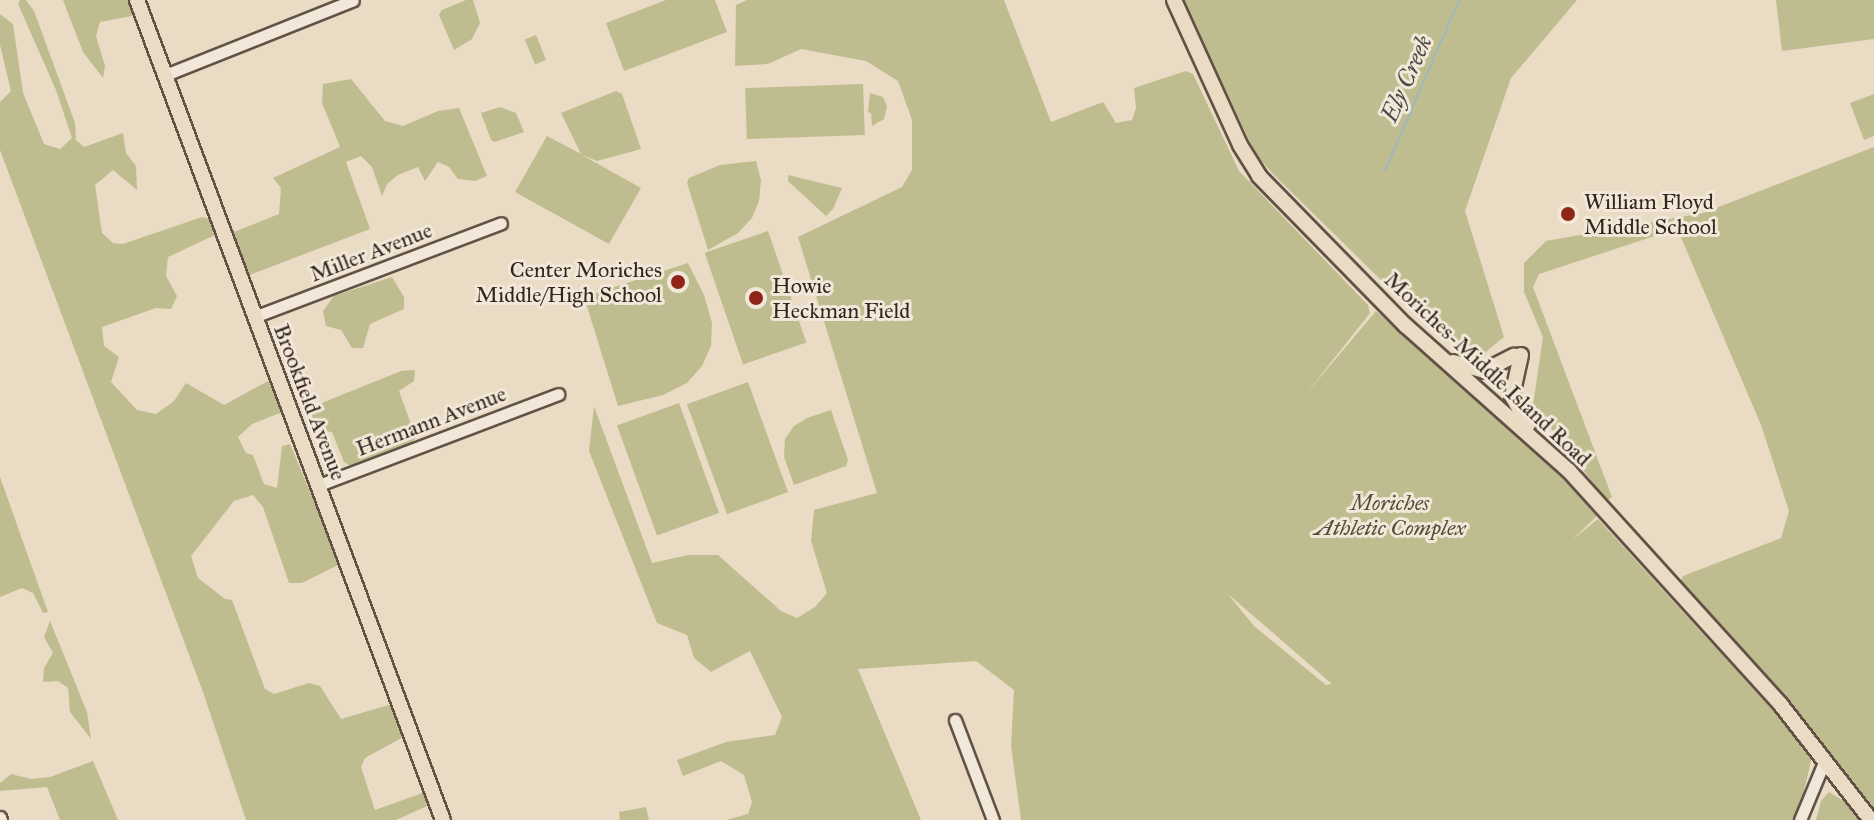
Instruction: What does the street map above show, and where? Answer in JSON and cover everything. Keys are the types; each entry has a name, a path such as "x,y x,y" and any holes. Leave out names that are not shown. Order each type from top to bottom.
{"main road":[{"name":"Brookfield Avenue","path":"137,0 443,820"},
{"name":"Moriches-Middle Island Road","path":"1174,0 1254,170 1436,354 1539,442 1771,693 1871,820"},
{"path":"1436,354 1465,368 1484,371 1518,356 1512,396 1518,411 1539,442"}],"street":[{"path":"165,75 353,0"},
{"name":"Miller Avenue","path":"254,317 501,223"},
{"name":"Hermann Avenue","path":"319,485 558,394"},
{"path":"955,720 993,820"},
{"path":"1800,820 1825,760"}],"green space":[{"path":"20,0 26,0 34,11 75,123 76,140 84,147 123,133 126,153 136,166 137,190 113,170 95,185 102,233 113,243 123,244 202,217 210,219 215,235 168,257 166,276 177,296 171,309 156,308 102,327 104,346 119,357 111,382 137,410 156,414 174,401 186,383 224,405 268,381 285,411 252,424 238,437 246,453 253,455 264,484 277,488 282,446 290,444 339,561 338,565 302,583 289,583 263,507 253,495 234,501 191,556 198,578 225,599 232,600 265,689 274,694 309,683 320,686 341,719 392,704 405,736 365,758 361,767 375,810 425,792 427,806 396,820 246,820 203,692 0,150 0,102 11,91 0,45 0,14 13,24 23,93 44,144 60,149 72,138 56,90 18,4"},
{"path":"63,0 131,0 137,15 100,22 96,36 105,66 103,78 83,52"},
{"path":"473,0 480,23 472,39 454,50 439,15 442,10"},
{"path":"666,0 715,0 727,32 624,71 606,23"},
{"name":"Moriches Athletic Complex","path":"747,0 1004,0 1051,122 1103,102 1116,123 1132,120 1136,108 1134,88 1186,71 1193,74 1239,171 1368,305 1370,313 1306,394 1376,311 1539,455 1598,515 1572,540 1598,519 1810,751 1811,761 1797,820 1021,820 1011,746 1014,690 976,661 858,669 921,820 726,820 748,814 752,802 744,775 721,761 683,776 677,760 726,742 775,735 782,717 750,651 711,672 694,658 687,635 657,623 589,451 594,406 652,563 688,555 718,555 781,611 797,618 815,607 827,593 811,541 814,510 877,493 798,237 902,187 912,170 912,120 898,81 866,61 801,49 768,64 735,66 736,5","holes":["1228,594 1332,684 1326,685 1254,626"]},
{"path":"1183,0 1577,0 1511,78 1465,211 1504,337 1476,360 1382,281 1272,173 1255,153"},
{"path":"1776,0 1874,0 1874,39 1782,51"},
{"path":"536,35 546,60 535,65 525,39"},
{"path":"351,79 385,121 403,126 438,111 459,108 487,176 475,181 458,179 449,167 438,162 425,181 418,167 398,175 387,184 382,196 372,167 361,156 346,162 370,229 247,276 234,232 279,214 281,188 273,178 340,147 322,103 323,84"},
{"path":"863,84 865,135 747,139 745,88"},
{"path":"616,91 622,94 641,149 597,161 582,155 641,188 609,244 515,192 547,136 581,154 561,113"},
{"path":"870,93 883,97 887,106 884,119 872,126 871,113 868,112"},
{"path":"1874,94 1874,136 1864,140 1850,103"},
{"path":"500,107 516,113 524,132 495,142 491,140 481,113"},
{"path":"1874,147 1874,808 1800,715 1681,581 1683,576 1781,538 1789,511 1761,425 1680,235 1670,231 1539,274 1533,287 1612,497 1607,501 1533,405 1543,337 1524,292 1524,263 1546,241 1703,213"},
{"path":"756,161 761,180 759,201 752,218 738,233 708,250 687,183 689,178 720,165"},
{"path":"788,175 842,188 833,209 826,216 788,181"},
{"name":"Howie Heckman Field","path":"768,231 806,343 743,364 705,253"},
{"path":"688,263 704,295 712,323 711,346 702,366 687,383 663,395 618,406 584,297"},
{"path":"392,277 404,297 404,309 370,324 363,348 352,348 341,330 326,326 323,311 334,296"},
{"path":"415,370 414,381 399,391 416,438 409,445 352,467 344,462 332,432 315,430 311,411 324,402 401,371"},
{"path":"748,382 788,492 727,514 687,404"},
{"path":"679,403 719,513 657,536 617,426"},
{"path":"831,410 848,460 846,466 794,485 784,457 785,439 794,426"},
{"path":"0,477 48,612 43,613 33,593 22,588 0,597"},
{"path":"50,621 87,712 91,739 70,712 68,688 58,681 43,682 44,668 53,653 44,637"},
{"path":"93,761 118,820 60,820 47,787 0,791 0,783 11,774 31,779 50,777"},
{"path":"1829,792 1847,803 1859,820 1816,820 1821,801"},
{"path":"646,807 649,820 620,820 619,812"}],"waterway":[{"name":"Ely Creek","path":"1385,171 1459,0"}],"place":[{"name":"William Floyd Middle School","path":"1568,214"},
{"name":"Center Moriches Middle/High School","path":"678,282"},
{"name":"Howie Heckman Field","path":"756,298"}]}
